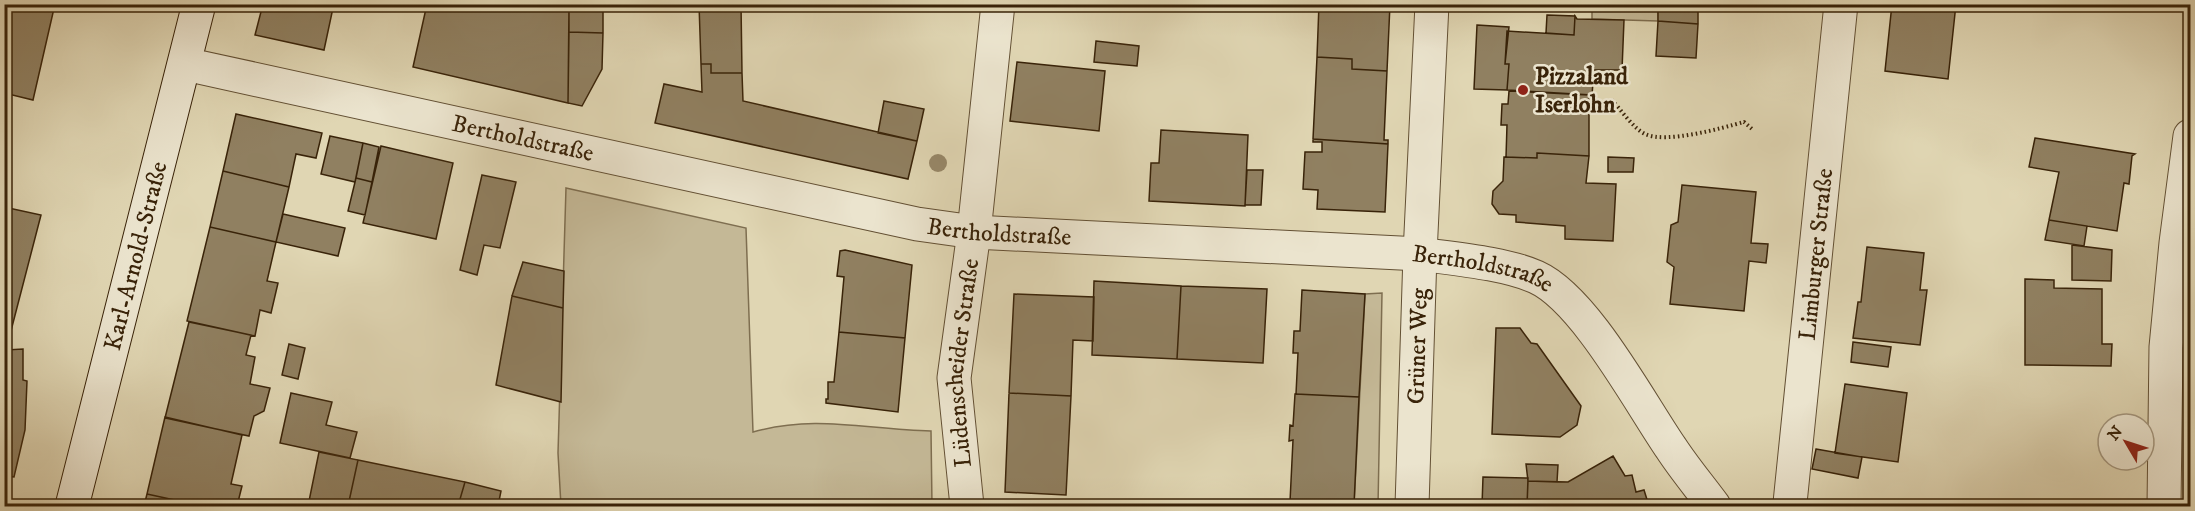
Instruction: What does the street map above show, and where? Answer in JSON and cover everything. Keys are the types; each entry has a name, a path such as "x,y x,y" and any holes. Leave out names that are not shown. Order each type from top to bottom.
{"street":[{"name":"Karl-Arnold-Straße","path":"72,507 199,4"},
{"name":"Lüdenscheider Straße","path":"967,507 954,378 974,232 998,4"},
{"name":"Grüner Weg","path":"1412,507 1420,254 1432,4"},
{"name":"Limburger Straße","path":"1782,506 1841,4"},
{"name":"Bertholdstraße","path":"185,64 917,224 974,232 1420,254 1478,262 1537,278 1570,304 1599,339 1671,449 1714,507"},
{"path":"2164,507 2166,346 2190,136"}],"path":[{"path":"1612,100 1644,134 1658,137 1703,133 1744,122 1752,129"}],"shaded area":[{"path":"1592,5 1658,5 1658,21 1592,19"},
{"path":"566,188 746,228 753,432 799,424 842,424 931,431 932,506 561,506 558,453"},
{"path":"1382,293 1378,506 1354,505 1365,294"}],"building":[{"path":"4,4 55,4 33,100 4,93"},
{"path":"263,4 325,4 333,8 324,50 255,35"},
{"path":"427,4 569,4 568,103 413,67"},
{"path":"569,4 603,4 603,33 569,32"},
{"path":"699,4 741,4 742,73 711,73 711,64 701,64"},
{"path":"1319,4 1390,4 1387,71 1352,69 1352,59 1317,57"},
{"path":"1658,4 1698,4 1698,24 1658,21"},
{"path":"1892,4 1956,4 1948,79 1885,71"},
{"path":"1547,15 1575,16 1574,35 1546,33"},
{"path":"1575,16 1577,19 1624,20 1622,70 1594,70 1592,95 1507,90 1509,64 1505,64 1507,31 1574,35"},
{"path":"1658,21 1698,24 1696,58 1656,56"},
{"path":"1477,25 1509,27 1505,64 1509,64 1507,90 1474,89"},
{"path":"569,32 603,33 602,69 582,106 568,103"},
{"path":"1096,41 1139,46 1137,66 1094,62"},
{"path":"1317,57 1352,59 1352,69 1387,71 1384,140 1388,140 1388,144 1313,139"},
{"path":"1017,62 1105,71 1099,131 1010,121"},
{"path":"701,64 711,64 711,73 742,73 743,101 917,141 908,179 655,123 664,84 702,92"},
{"path":"1509,91 1589,95 1589,156 1537,153 1537,158 1506,157 1507,125 1501,125 1502,104 1508,104"},
{"path":"884,101 924,109 917,141 878,133"},
{"path":"236,114 322,133 316,158 296,154 289,187 223,171"},
{"path":"1161,130 1248,135 1245,206 1149,201 1151,163 1159,163"},
{"path":"330,136 363,143 355,182 321,174"},
{"path":"2035,138 2135,154 2132,156 2129,184 2124,183 2117,231 2049,220 2059,172 2029,167"},
{"path":"1313,139 1388,144 1385,212 1317,209 1318,190 1303,189 1305,152 1322,152 1322,142 1313,142"},
{"path":"363,143 379,147 372,182 356,178"},
{"path":"381,146 453,163 436,239 363,223"},
{"path":"1537,153 1589,156 1586,183 1616,184 1613,241 1565,239 1565,226 1516,222 1516,215 1499,214 1492,204 1493,191 1503,181 1504,157 1537,158"},
{"path":"1608,157 1634,158 1633,172 1608,172"},
{"path":"1247,170 1263,170 1261,205 1245,205"},
{"path":"223,171 289,187 276,242 210,227"},
{"path":"482,175 516,182 500,248 484,245 477,275 460,270"},
{"path":"356,178 372,182 365,215 348,211"},
{"path":"1682,185 1756,192 1751,243 1768,244 1767,254 1766,263 1749,261 1744,311 1670,304 1674,267 1667,262 1671,225 1678,222"},
{"path":"4,207 41,215 6,350 23,349 23,380 27,381 25,430 14,477 4,476"},
{"path":"283,214 345,228 338,256 276,242"},
{"path":"2049,220 2087,226 2084,246 2045,240"},
{"path":"210,227 276,242 267,281 278,283 271,313 260,310 255,336 187,321"},
{"path":"2072,245 2112,250 2111,281 2072,280"},
{"path":"1867,247 1924,253 1920,290 1927,290 1920,345 1853,338 1858,302 1861,302"},
{"path":"845,250 912,265 905,338 839,332 844,277 837,276 840,251"},
{"path":"523,262 564,271 563,308 512,296"},
{"path":"2025,279 2054,280 2054,288 2102,289 2102,344 2112,344 2111,366 2025,365"},
{"path":"1094,281 1181,286 1177,359 1092,355"},
{"path":"1181,286 1267,289 1263,363 1177,359"},
{"path":"1302,290 1365,294 1359,397 1296,394 1298,353 1293,353 1294,331 1300,331"},
{"path":"1014,294 1094,297 1093,341 1073,340 1071,396 1009,393"},
{"path":"512,296 563,308 561,402 496,385"},
{"path":"189,322 251,335 246,355 255,357 250,384 270,388 264,411 254,416 249,436 165,418"},
{"path":"1496,328 1520,328 1531,343 1537,344 1581,406 1577,425 1560,437 1492,434"},
{"path":"839,332 905,338 898,412 826,403 828,382 834,382"},
{"path":"1853,342 1891,347 1888,367 1851,362"},
{"path":"289,344 305,348 298,379 282,375"},
{"path":"1845,384 1907,393 1898,462 1835,453"},
{"path":"291,393 332,402 326,425 357,432 350,458 280,443"},
{"path":"1009,393 1071,396 1066,495 1005,492"},
{"path":"1295,394 1359,397 1354,505 1290,502 1293,440 1289,441 1290,425 1293,426"},
{"path":"165,417 242,435 231,484 242,486 237,506 202,506 147,494"},
{"path":"1816,449 1862,457 1858,478 1812,469"},
{"path":"319,452 358,460 348,506 308,506"},
{"path":"1613,456 1625,476 1632,475 1636,492 1644,490 1649,506 1527,506 1528,481 1568,482"},
{"path":"358,460 465,482 458,506 348,506"},
{"path":"1526,464 1558,465 1557,482 1528,481"},
{"path":"1483,477 1528,478 1527,506 1482,506"},
{"path":"465,482 501,491 498,506 458,506"},
{"path":"147,494 202,506 144,506"},
{"path":"238,501 263,506 237,506"}],"place":[{"name":"Pizzaland Iserlohn","path":"1523,90"}]}
